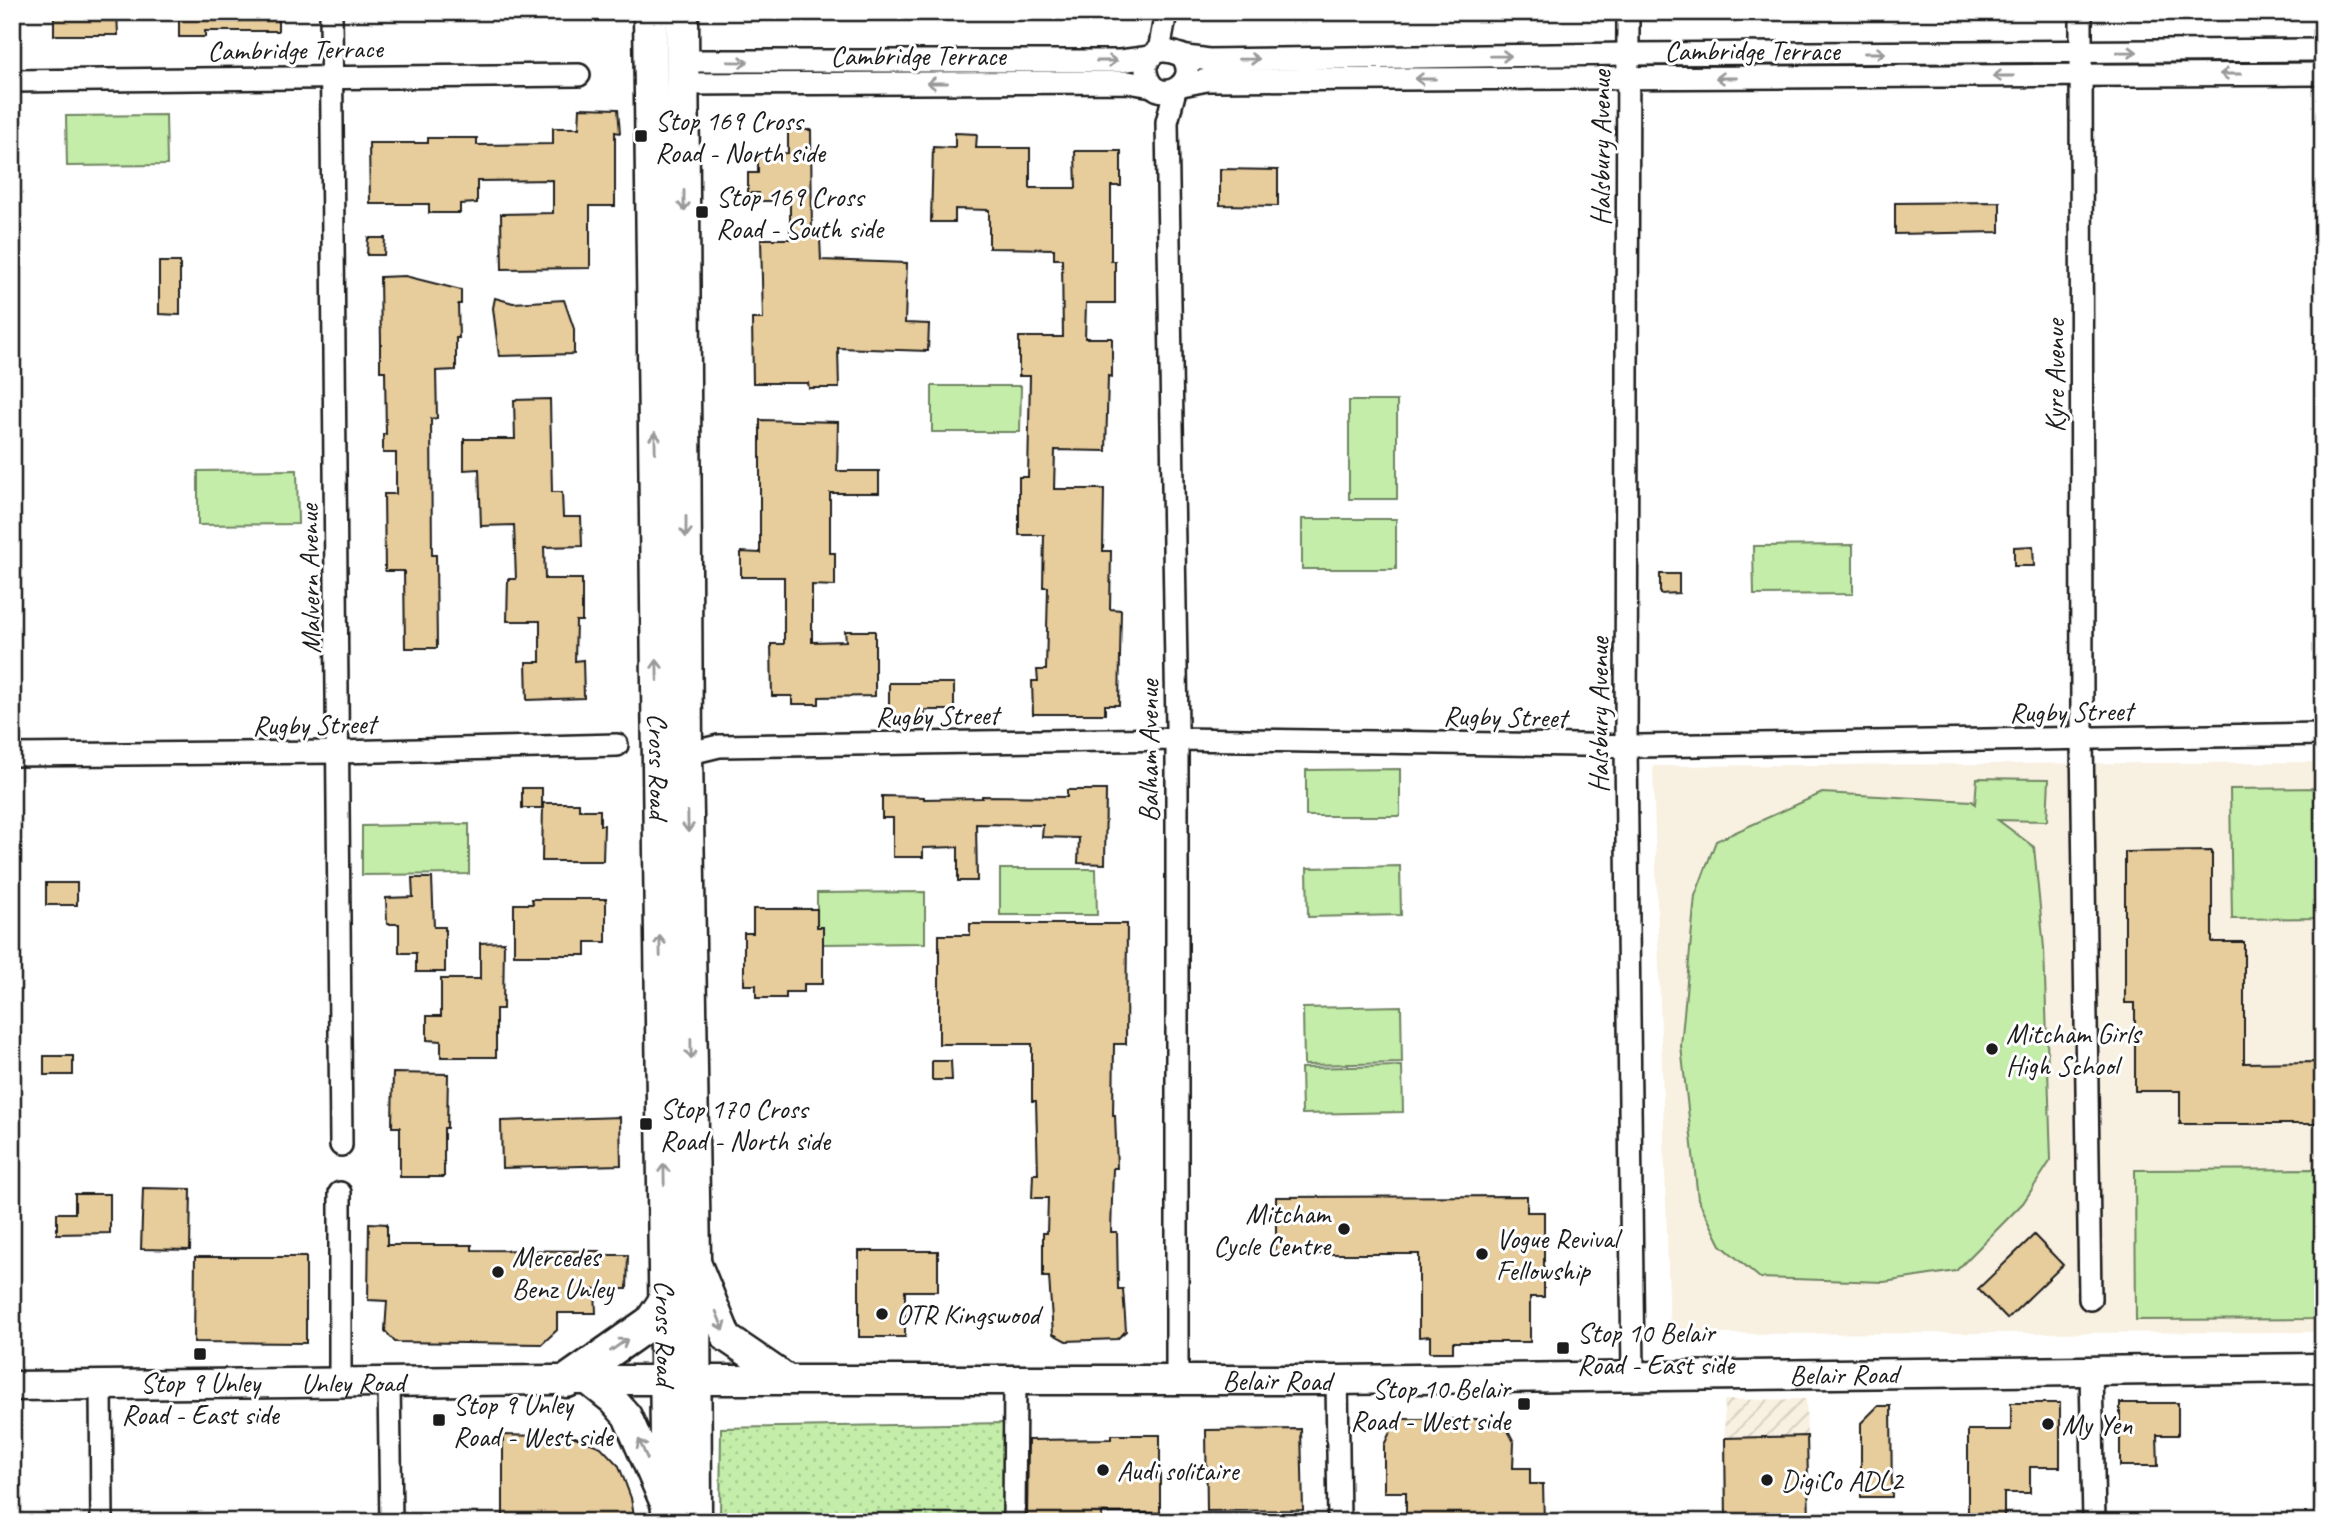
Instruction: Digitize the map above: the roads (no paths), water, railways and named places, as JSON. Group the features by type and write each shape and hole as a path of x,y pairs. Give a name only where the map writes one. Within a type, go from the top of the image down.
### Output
{"highway":[{"name":"Cross Road","path":"650,12 665,1301 680,1380"},
{"name":"Cross Road","path":"677,1519 680,1380 694,1258 686,754 682,12"},
{"path":"652,73 683,73"},
{"path":"578,1381 651,1322 665,1301"}],"main road":[{"path":"694,1258 727,1338 787,1379"},
{"name":"Belair Road","path":"680,1380 1337,1380 2323,1368"},
{"name":"Unley Road","path":"12,1386 680,1380"},
{"path":"578,1381 613,1401 627,1416 677,1519"}],"street":[{"name":"Malvern Avenue","path":"331,12 341,1145"},
{"name":"Halsbury Avenue","path":"1628,12 1626,746 1633,1376"},
{"name":"Kyre Avenue","path":"2081,12 2082,739 2090,1299"},
{"path":"1166,14 1167,54"},
{"name":"Cambridge Terrace","path":"1078,71 1167,87 1207,80 1329,69 1394,57 2323,50"},
{"path":"2266,51 2267,74"},
{"path":"2197,52 2197,75"},
{"path":"1933,53 1933,76"},
{"name":"Cambridge Terrace","path":"683,73 1078,71 1167,54 1208,60 1329,69 1394,79 2323,74"},
{"path":"1167,54 1187,66 1185,79 1167,87 1148,80 1146,69 1167,54"},
{"path":"1756,54 1756,78"},
{"path":"1819,54 1820,77"},
{"path":"1394,57 1394,79"},
{"path":"1469,57 1469,79"},
{"name":"Cambridge Terrace","path":"12,81 579,75"},
{"name":"Balham Avenue","path":"1167,87 1177,739 1177,1380"},
{"name":"Rugby Street","path":"686,754 719,746 1177,739 1626,746 2323,734"},
{"name":"Rugby Street","path":"12,755 339,752 617,745"},
{"path":"340,1193 340,1383"},
{"path":"2091,1370 2094,1522"},
{"path":"1014,1522 1015,1380"},
{"path":"1337,1380 1339,1522"},
{"path":"389,1383 391,1522"},
{"path":"101,1385 102,1522"}],"place":[{"name":"Stop 169 Cross Road - North side","path":"641,136"},
{"name":"Stop 169 Cross Road - South side","path":"702,212"},
{"name":"Mitcham Girls High School","path":"1992,1049"},
{"name":"Stop 170 Cross Road - North side","path":"646,1124"},
{"name":"Mitcham Cycle Centre","path":"1344,1229"},
{"name":"Vogue Revival Fellowship","path":"1482,1254"},
{"name":"Mercedes Benz Unley","path":"498,1272"},
{"name":"OTR Kingswood","path":"882,1314"},
{"name":"Stop 10 Belair Road - East side","path":"1563,1348"},
{"name":"Stop 9 Unley Road - East side","path":"200,1354"},
{"name":"Stop 10 Belair Road - West side","path":"1524,1404"},
{"name":"Stop 9 Unley Road - West side","path":"439,1420"},
{"name":"My Yen","path":"2048,1424"},
{"name":"Audi solitaire","path":"1103,1470"},
{"name":"DigiCo ADL2","path":"1767,1480"}]}
